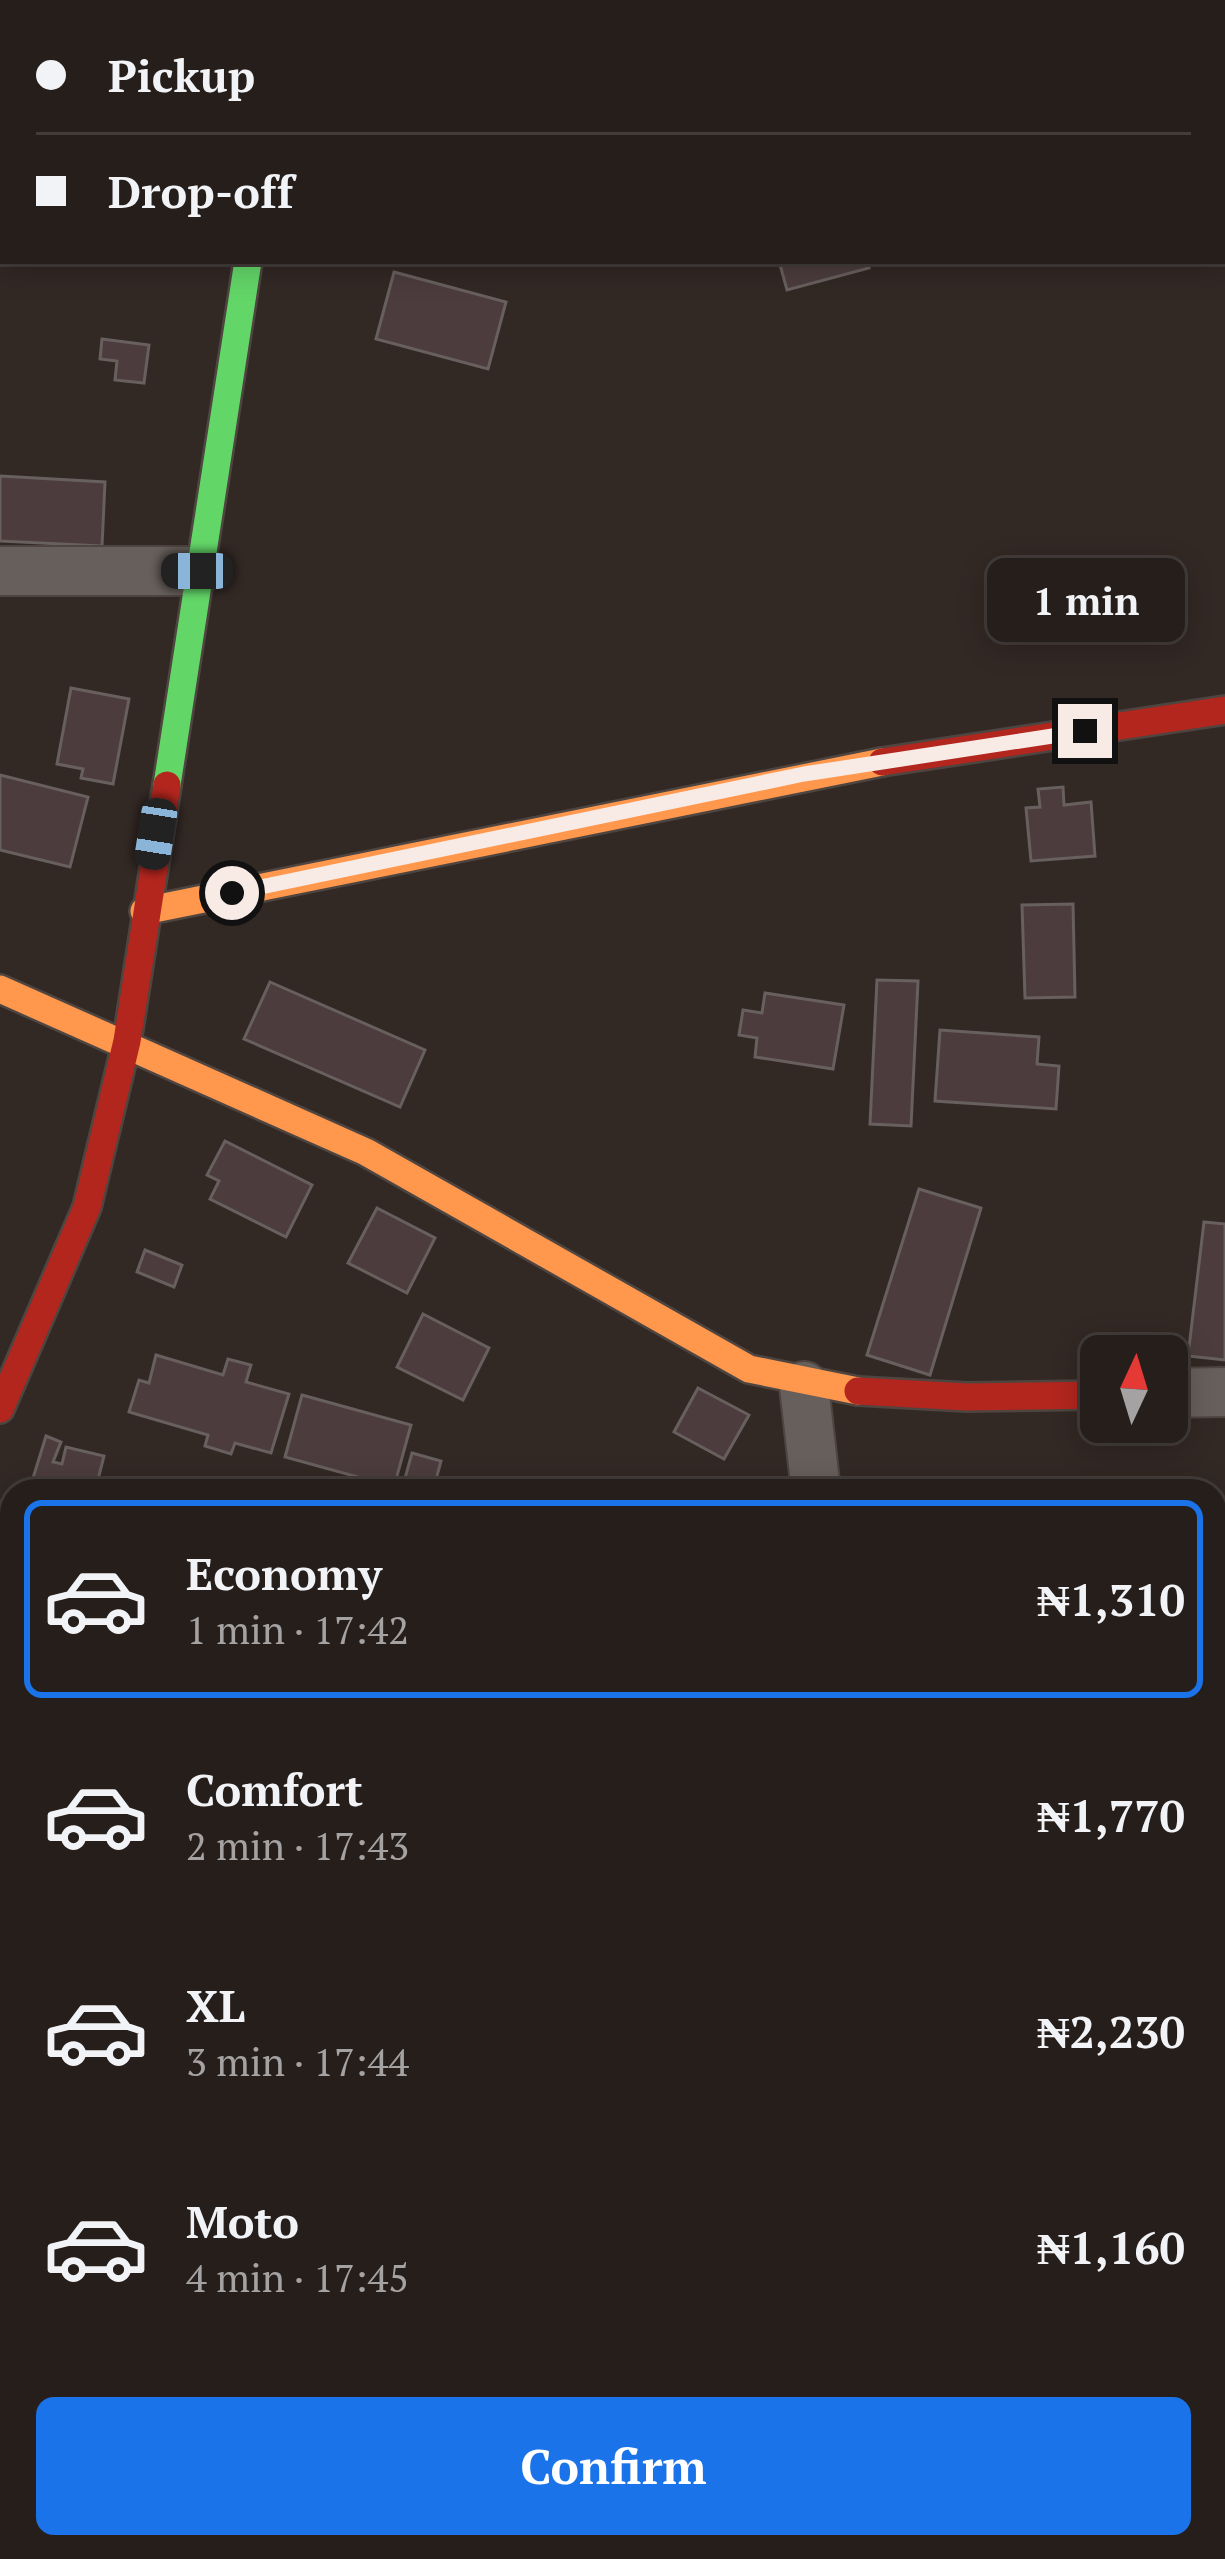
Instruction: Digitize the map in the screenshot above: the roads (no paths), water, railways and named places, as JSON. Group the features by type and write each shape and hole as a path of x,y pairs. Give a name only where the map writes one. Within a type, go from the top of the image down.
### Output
{"street":[{"path":"0,1409 87,1208 127,1041 248,264"},
{"path":"0,571 197,571"},
{"path":"144,911 804,774 1225,710"},
{"path":"0,989 127,1041 366,1152 749,1369 804,1386 909,1399 1080,1395"},
{"path":"804,1386 815,1479"},
{"path":"1188,1393 1225,1392"}]}
